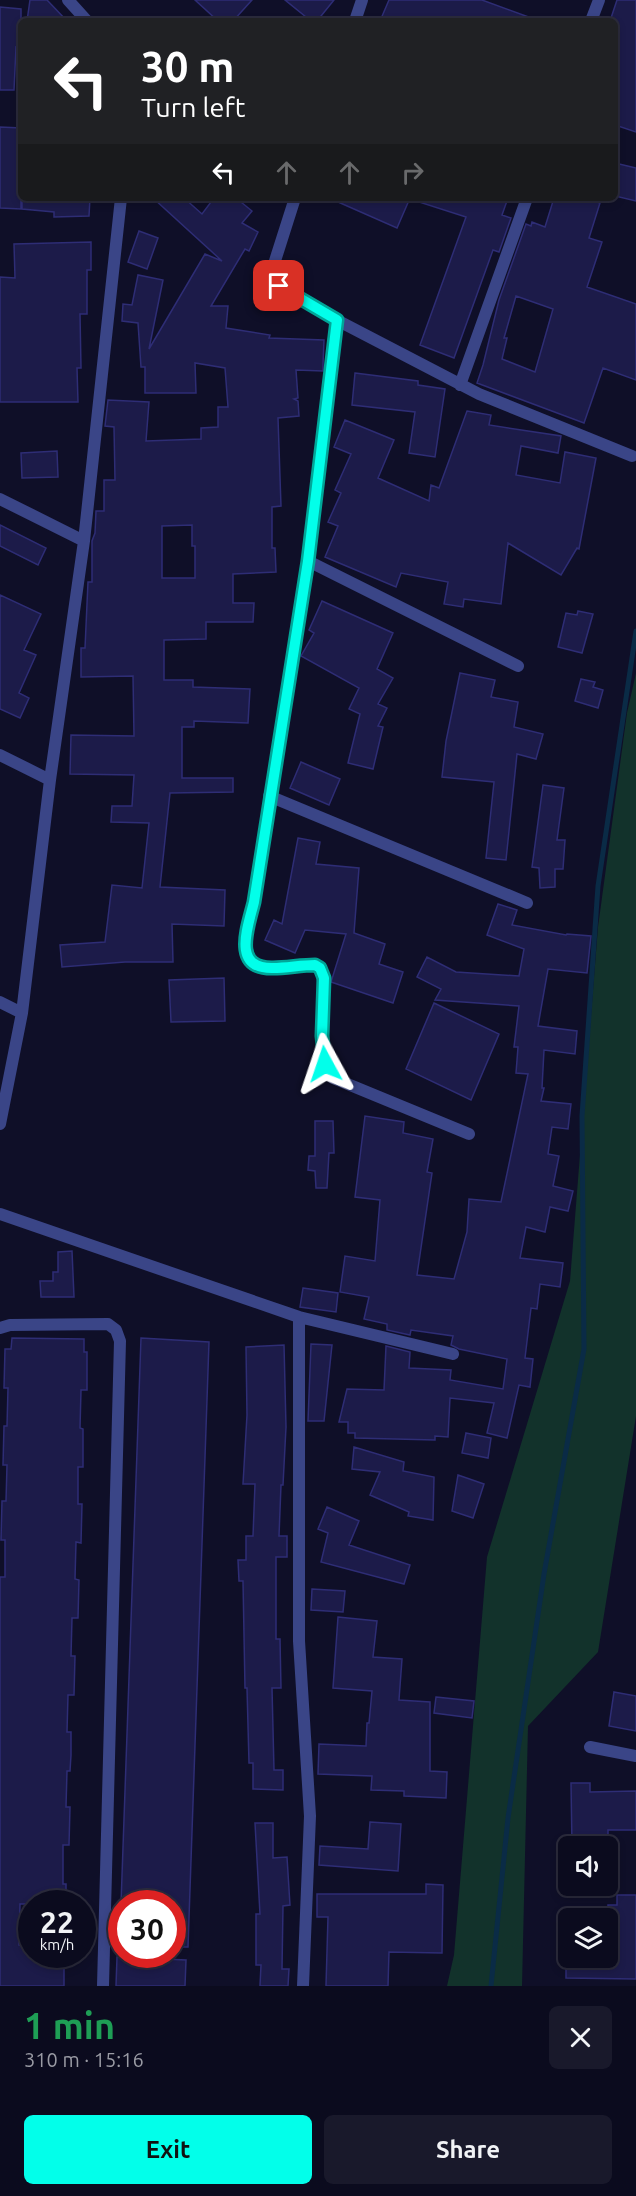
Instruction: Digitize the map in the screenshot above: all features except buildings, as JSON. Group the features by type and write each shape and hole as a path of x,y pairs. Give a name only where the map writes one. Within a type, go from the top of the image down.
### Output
{"street":[{"path":"68,0 84,18"},
{"path":"356,18 362,0"},
{"path":"592,18 599,0"},
{"path":"0,1124 22,1013 50,780 84,541 121,201"},
{"path":"294,201 274,264 273,276 279,286 337,320 460,385 505,406 632,456"},
{"path":"460,385 526,201"},
{"path":"337,320 308,561 269,795 254,902 245,942 246,954 252,963 261,967 315,965 320,968 324,978 322,1036 325,1064 333,1078 469,1134"},
{"path":"0,499 84,541"},
{"path":"308,561 518,666"},
{"path":"0,755 50,780"},
{"path":"269,795 527,903"},
{"path":"0,1002 22,1013"},
{"path":"0,1214 299,1317 453,1354"},
{"path":"299,1317 299,1641 310,1816 303,1986"},
{"path":"0,1328 10,1325 108,1324 116,1330 120,1341 103,1986"},
{"path":"590,1747 636,1756"}],"green space":[{"path":"636,673 636,1416 598,1652 528,1726 522,1986 447,1986 454,1955 487,1557 570,1281 598,927 627,713"}],"waterway":[{"path":"491,1986 508,1818 544,1574 584,1349 582,1116 598,886 636,631"}],"route":[{"path":"279,286 337,320 308,561 269,795 254,902 245,942 246,954 252,963 261,967 315,965 320,968 324,978 322,1036 325,1064"}]}
